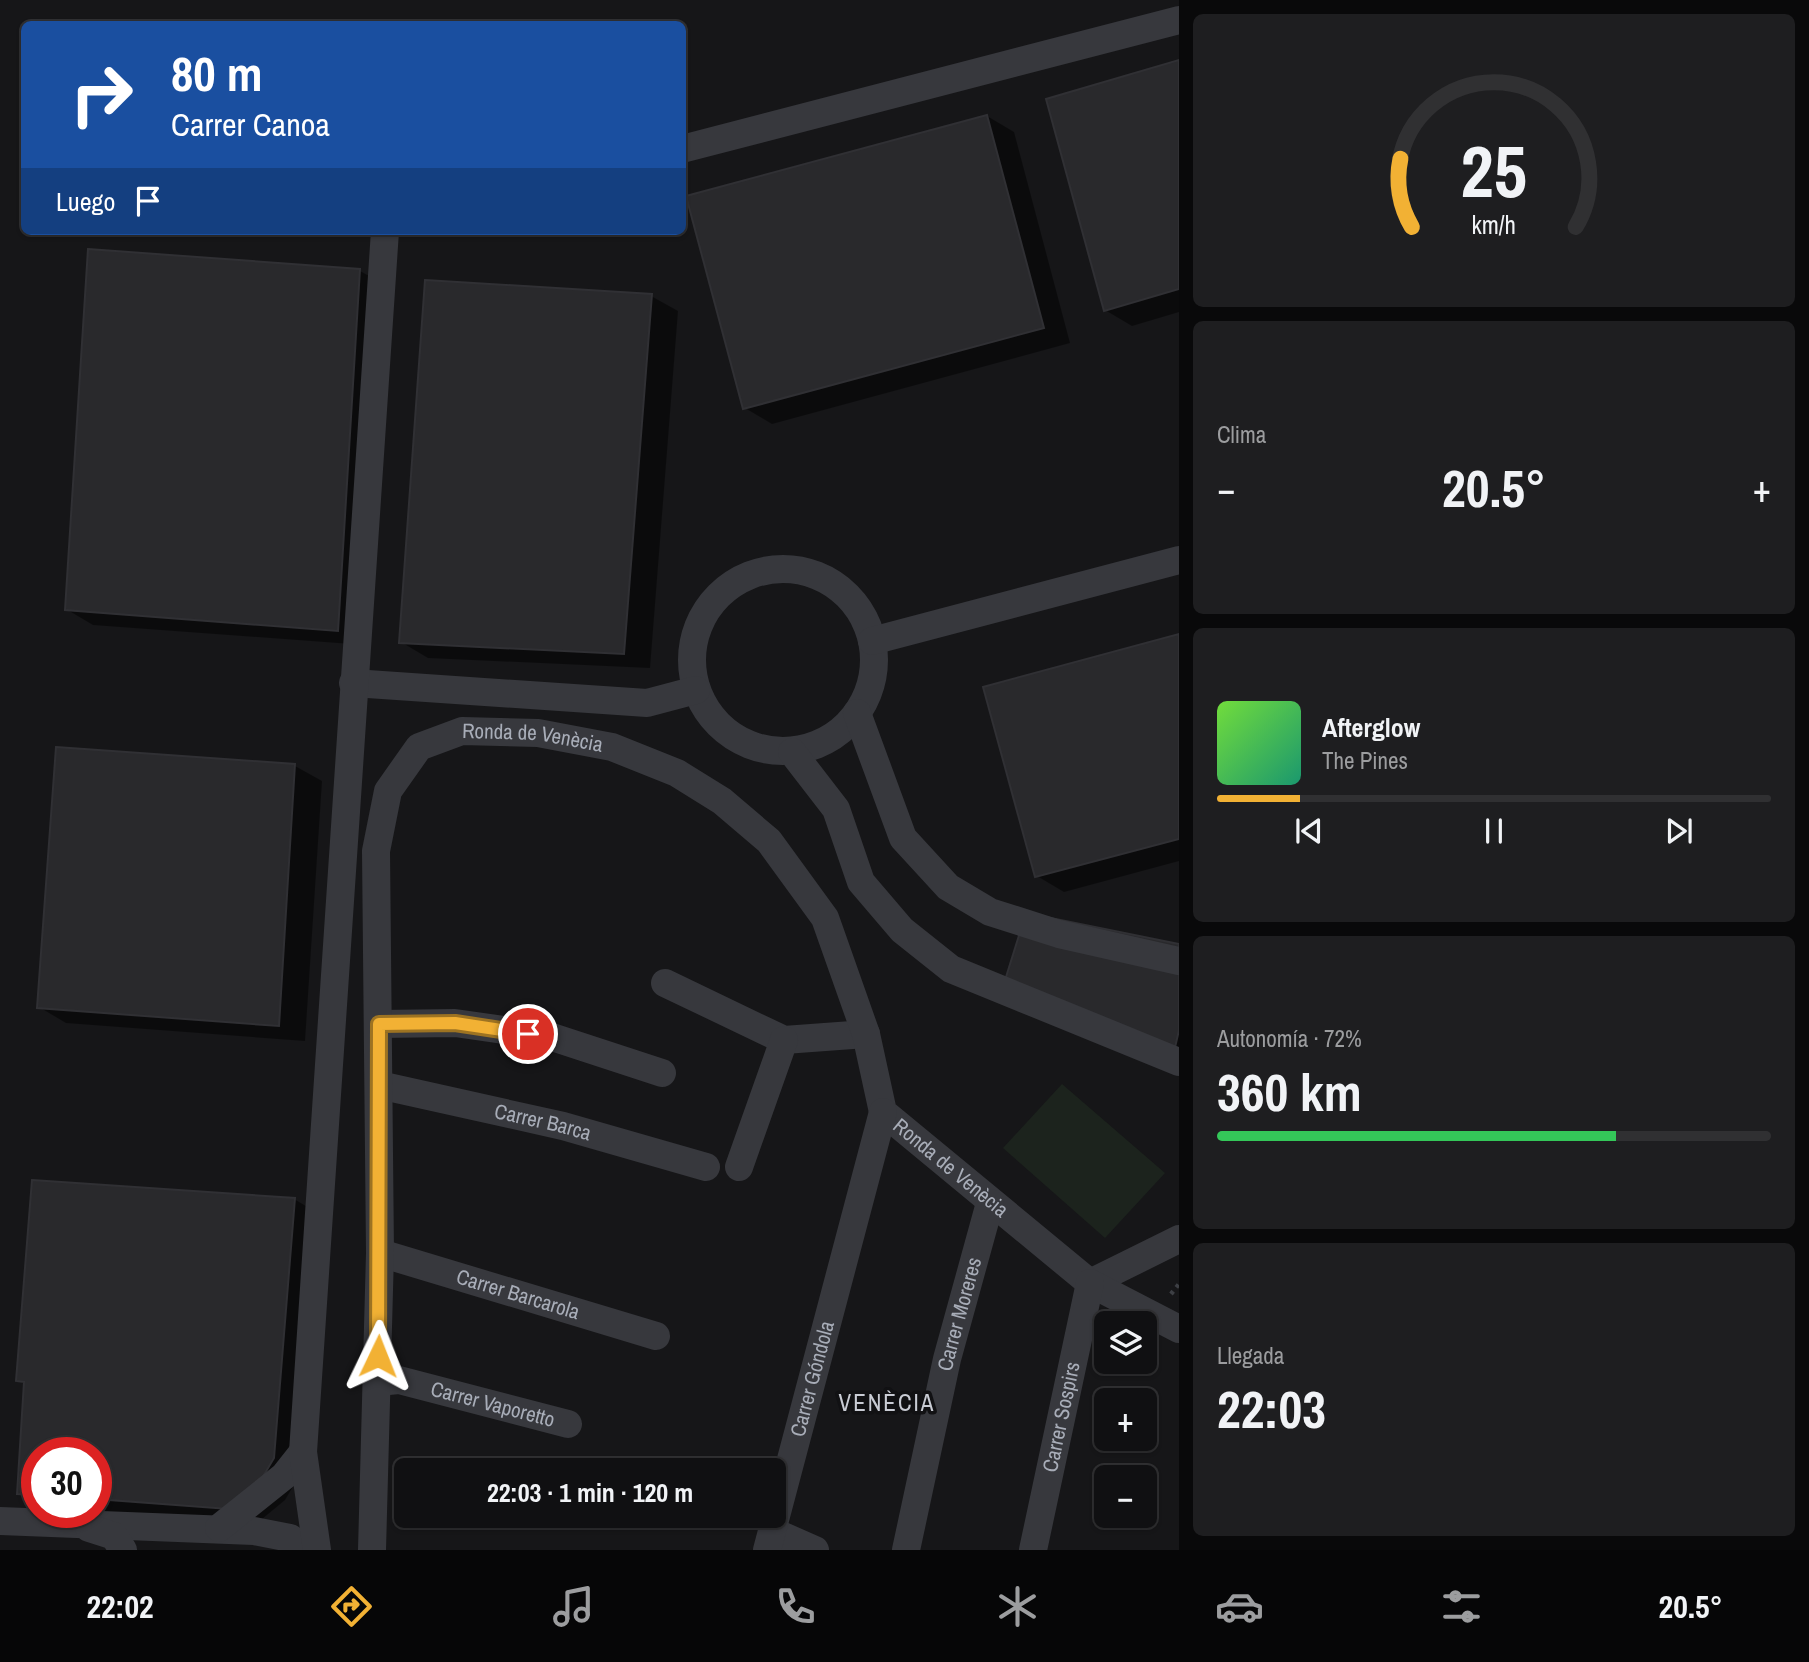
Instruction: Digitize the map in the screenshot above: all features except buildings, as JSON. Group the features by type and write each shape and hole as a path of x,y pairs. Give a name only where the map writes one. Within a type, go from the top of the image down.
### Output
{"street":[{"path":"686,148 1179,20"},
{"path":"317,1550 303,1452 385,235"},
{"path":"872,641 1179,560"},
{"path":"788,569 817,575 826,580 843,591 862,614 872,641 872,678 858,713 840,732 817,746 792,752 761,750 733,738 710,717 696,690 691,661 700,622 710,605 732,584 758,572 788,569"},
{"path":"353,683 646,703 696,690"},
{"path":"858,713 903,838 948,887 990,912 1059,934 1179,961"},
{"name":"Ronda de Venècia","path":"372,1550 380,1253 376,850 388,791 419,747 462,732 538,733 612,747 677,773 722,802 769,841 825,918 866,1034 883,1112 989,1203 1090,1283 1179,1329"},
{"path":"792,752 836,809 861,882 902,930 951,969 1179,1062"},
{"path":"665,983 784,1040 866,1034"},
{"path":"379,1024 455,1023 552,1037 662,1073"},
{"path":"739,1167 784,1040"},
{"name":"Carrer Barca","path":"379,1085 564,1126 706,1167"},
{"name":"Carrer Góndola","path":"770,1541 834,1289 883,1112"},
{"name":"Carrer Moreres","path":"906,1550 947,1359 989,1203"},
{"path":"1090,1283 1179,1238"},
{"name":"Carrer Barcarola","path":"380,1253 656,1336"},
{"name":"Carrer Sospirs","path":"1033,1550 1090,1283"},
{"name":"Carrer Vaporetto","path":"377,1382 399,1380 568,1424"},
{"path":"150,1550 212,1529 284,1476 303,1452"},
{"path":"0,1521 21,1522"},
{"path":"112,1527 212,1529 290,1538 307,1550"},
{"path":"89,1528 114,1536 123,1550"},
{"path":"770,1541 815,1550"}],"shaded area":[{"path":"1062,1084 1165,1173 1105,1238 1003,1148"}],"district":[{"name":"VENÈCIA","path":"887,1403"}],"route":[{"path":"378,1356 379,1024 455,1023 528,1034"}]}
